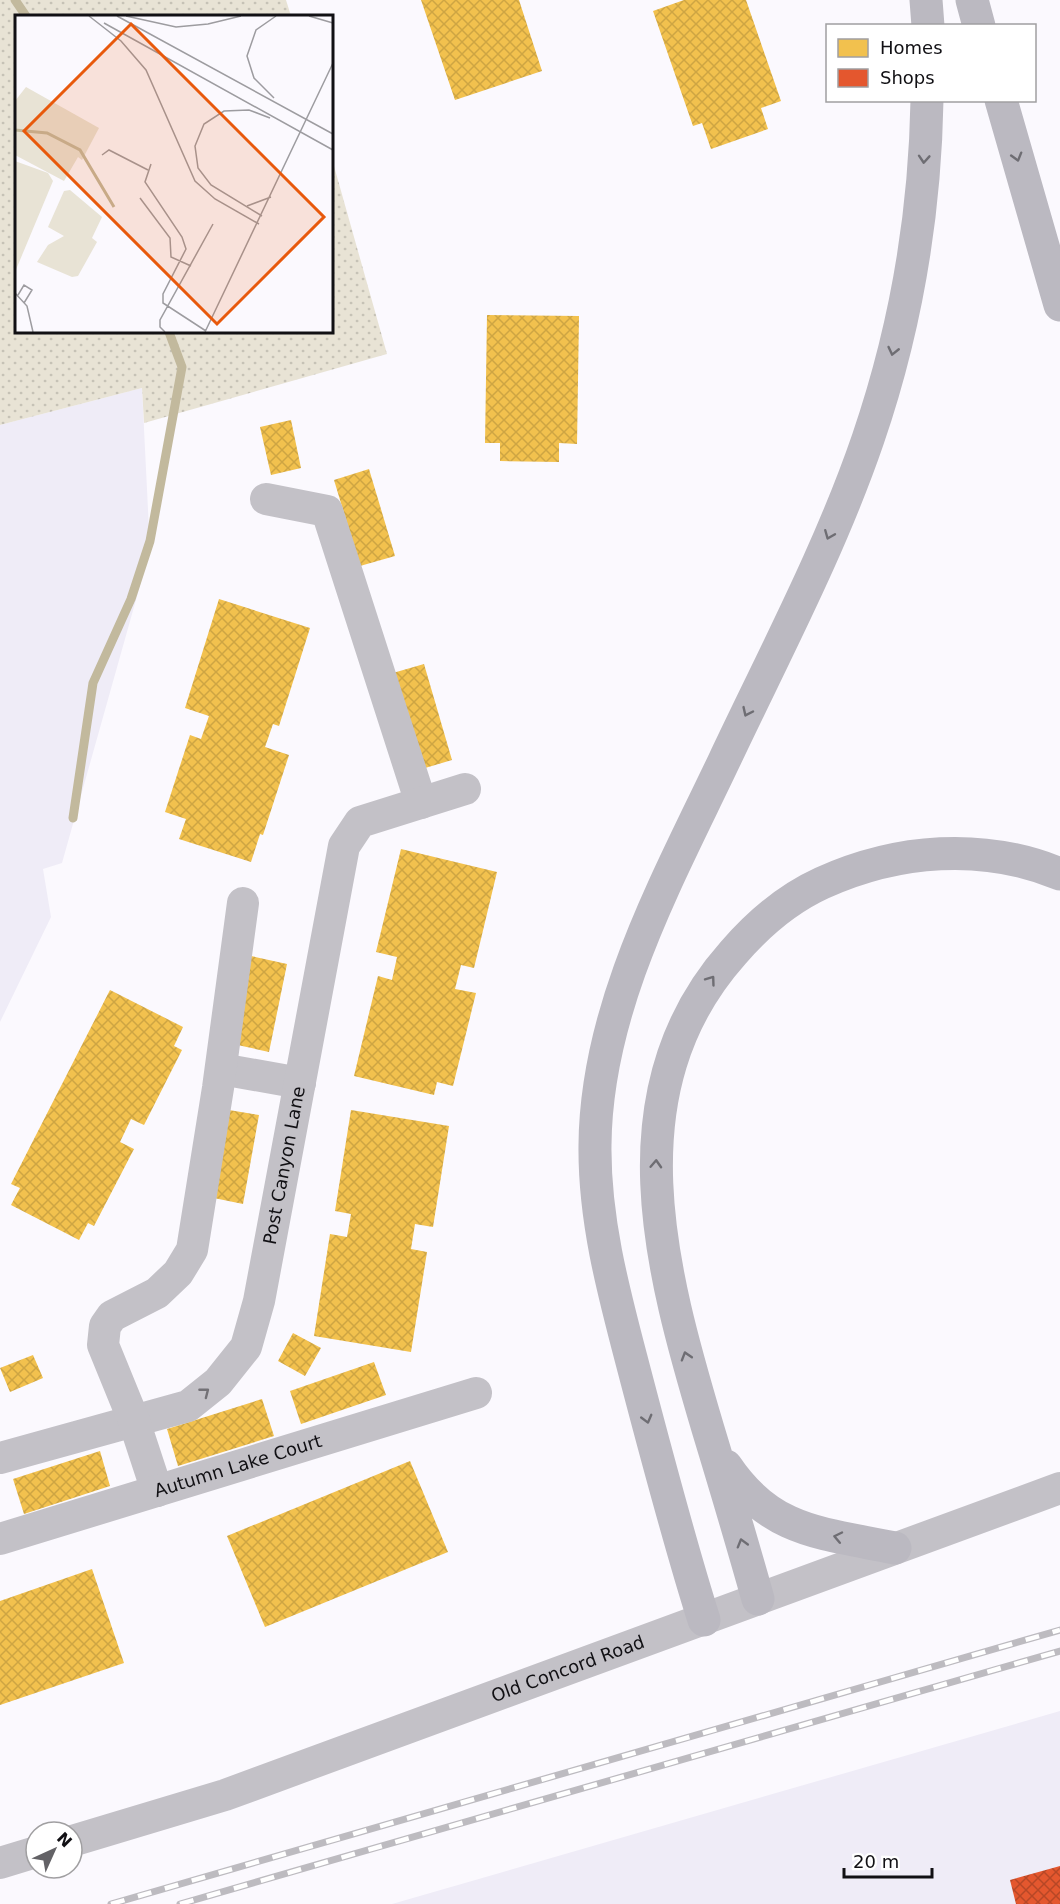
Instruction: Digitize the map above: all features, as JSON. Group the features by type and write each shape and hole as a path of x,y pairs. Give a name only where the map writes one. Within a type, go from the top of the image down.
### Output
{"main road":[{"path":"927,0 927,24"},
{"path":"972,0 978,24"},
{"path":"704,1620 680,1544 611,1276 597,1204 595,1143 599,1090 612,1028 630,969 657,901 827,541 868,439 889,370 905,298 920,208 927,102"},
{"path":"1002,102 1060,304"},
{"path":"758,1599 680,1335 655,1189 658,1124 666,1083 679,1040 699,998 722,966 772,915 805,891 844,873 880,862 926,854 962,853 1000,857 1060,874"},
{"path":"714,1449 737,1483 761,1508 786,1522 827,1535 895,1548"}],"street":[{"path":"266,499 327,511 421,803"},
{"name":"Post Canyon Lane","path":"0,1458 188,1406 218,1382 246,1347 259,1301 344,846 360,822 465,789"},
{"path":"157,1491 134,1421 103,1345 105,1326 112,1316 157,1293 178,1273 192,1250 243,903"},
{"path":"220,1069 300,1083"},
{"name":"Autumn Lake Court","path":"0,1539 476,1393"},
{"name":"Old Concord Road","path":"84,1837 225,1795 1060,1488"},
{"path":"0,1863 24,1856"}],"shaded area":[{"path":"0,0 286,0 291,15 15,15 15,333 333,333 333,163 387,354 144,423 142,388 0,425"},
{"path":"142,388 150,550 62,863 43,869 51,917 0,1022 0,425"},
{"path":"1060,1711 1060,1904 392,1904"}],"building: Homes":[{"path":"421,0 519,0 542,71 455,100"},
{"path":"684,0 746,0 781,101 761,108 768,129 711,149 702,123 693,126 653,11"},
{"path":"487,315 579,316 577,444 559,443 559,462 500,461 500,443 485,443"},
{"path":"291,420 301,468 271,475 260,427"},
{"path":"369,469 395,556 360,566 334,480"},
{"path":"219,599 310,628 279,726 273,724 265,747 289,755 263,835 260,834 251,862 179,839 186,819 165,812 190,735 201,739 209,716 185,708"},
{"path":"424,664 452,760 415,771 386,675"},
{"path":"401,849 497,872 474,968 461,965 455,989 476,993 453,1086 437,1082 434,1095 354,1076 378,976 392,980 397,957 376,952"},
{"path":"251,956 287,964 269,1052 233,1044"},
{"path":"110,990 183,1027 174,1046 182,1050 144,1125 131,1119 120,1142 134,1149 94,1226 88,1223 79,1240 11,1205 20,1188 11,1184"},
{"path":"223,1109 259,1115 243,1204 209,1197"},
{"path":"351,1110 449,1126 433,1227 415,1224 411,1249 427,1252 411,1352 314,1336 330,1234 347,1237 351,1214 335,1211"},
{"path":"293,1333 321,1348 305,1376 278,1361"},
{"path":"33,1355 43,1378 10,1392 0,1368"},
{"path":"374,1362 386,1395 301,1424 290,1391"},
{"path":"262,1399 274,1436 178,1466 167,1429"},
{"path":"100,1451 110,1486 24,1514 13,1479"},
{"path":"410,1461 448,1552 265,1627 227,1536"},
{"path":"92,1569 124,1663 0,1705 0,1601"}],"building: Shops":[{"path":"1060,1866 1060,1904 1016,1904 1010,1880"}],"waterway":[{"path":"15,0 25,15"},
{"path":"73,818 93,683 131,599 150,541 182,367 169,333"}],"railway":[{"path":"111,1904 1060,1630"},
{"path":"180,1904 1060,1651"}]}
